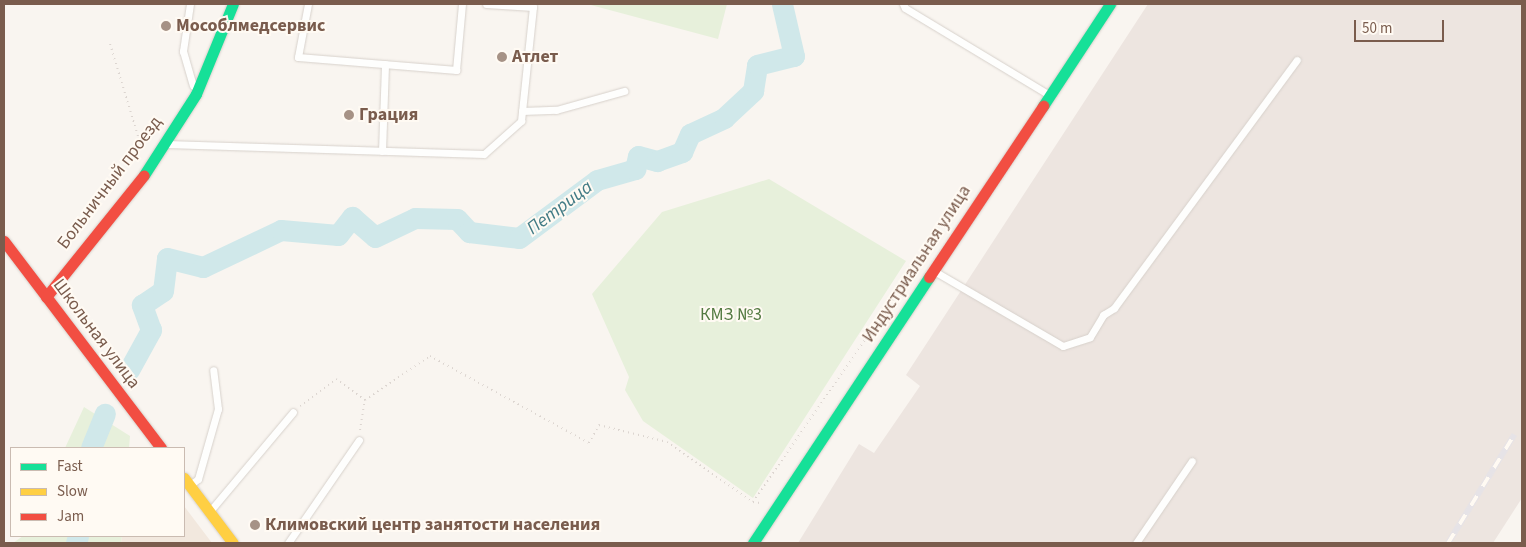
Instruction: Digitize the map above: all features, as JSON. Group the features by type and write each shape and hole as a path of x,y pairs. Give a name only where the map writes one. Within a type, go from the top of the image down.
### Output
{"street":[{"name":"Больничный проезд","path":"46,297 148,169 196,94 234,4"},
{"name":"Индустриальная улица","path":"753,543 1110,4"},
{"name":"Школьная улица","path":"4,241 160,447"},
{"path":"186,482 233,543"}],"lane":[{"path":"190,4 183,51 196,94"},
{"path":"308,4 298,57 456,70 462,4"},
{"path":"163,144 484,154 521,121 533,7 486,4"},
{"path":"903,4 905,8 1049,95"},
{"path":"934,270 1063,346 1090,337 1103,315 1120,300 1298,60"},
{"path":"382,151 385,64"},
{"path":"522,111 556,110 624,90"},
{"path":"186,482 198,479 218,409 213,370"},
{"path":"209,512 293,412"},
{"path":"288,543 358,440"},
{"path":"1136,543 1192,461"}],"path":[{"path":"110,44 148,169"},
{"path":"753,502 941,229"},
{"path":"358,440 365,400 430,356 589,443 599,425 667,442 753,502 768,503"},
{"path":"293,412 336,380 365,400"}],"shaded area":[{"path":"1148,4 1522,4 1522,498 1493,543 798,543 859,444 874,453 920,386 906,375"},
{"path":"185,507 212,543 121,543 122,537 185,537"}],"green space":[{"path":"587,4 727,4 718,39"},
{"name":"КМЗ №3","path":"769,179 906,261 753,498 643,421 625,390 629,377 592,294 662,212"},
{"path":"84,407 130,436 129,447 65,447"},
{"path":"22,537 122,537 121,543 13,543"}],"waterway":[{"name":"Петрица","path":"129,370 151,330 142,305 163,291 167,258 203,267 281,230 338,235 352,217 375,237 415,218 457,219 469,232 519,238 597,180 635,169 638,156 657,161 682,152 690,134 724,118 753,91 757,65 794,56 782,4"},
{"name":"Петрица","path":"91,447 105,414"},
{"name":"Петрица","path":"76,543 78,537"}],"railway":[{"path":"1448,543 1514,435"}],"traffic: fast":[{"path":"144,175 196,94 233,4"},
{"path":"1043,106 1110,4"},
{"path":"753,543 929,277"}],"traffic: slow":[{"path":"185,479 233,543"}],"traffic: jam":[{"path":"929,277 1043,106"},
{"path":"46,297 144,175"},
{"path":"4,241 160,447"}],"place":[{"name":"Мособлмедсервис","path":"166,26"},
{"name":"Атлет","path":"502,57"},
{"name":"Грация","path":"349,115"},
{"name":"Климовский центр занятости населения","path":"255,525"}]}
